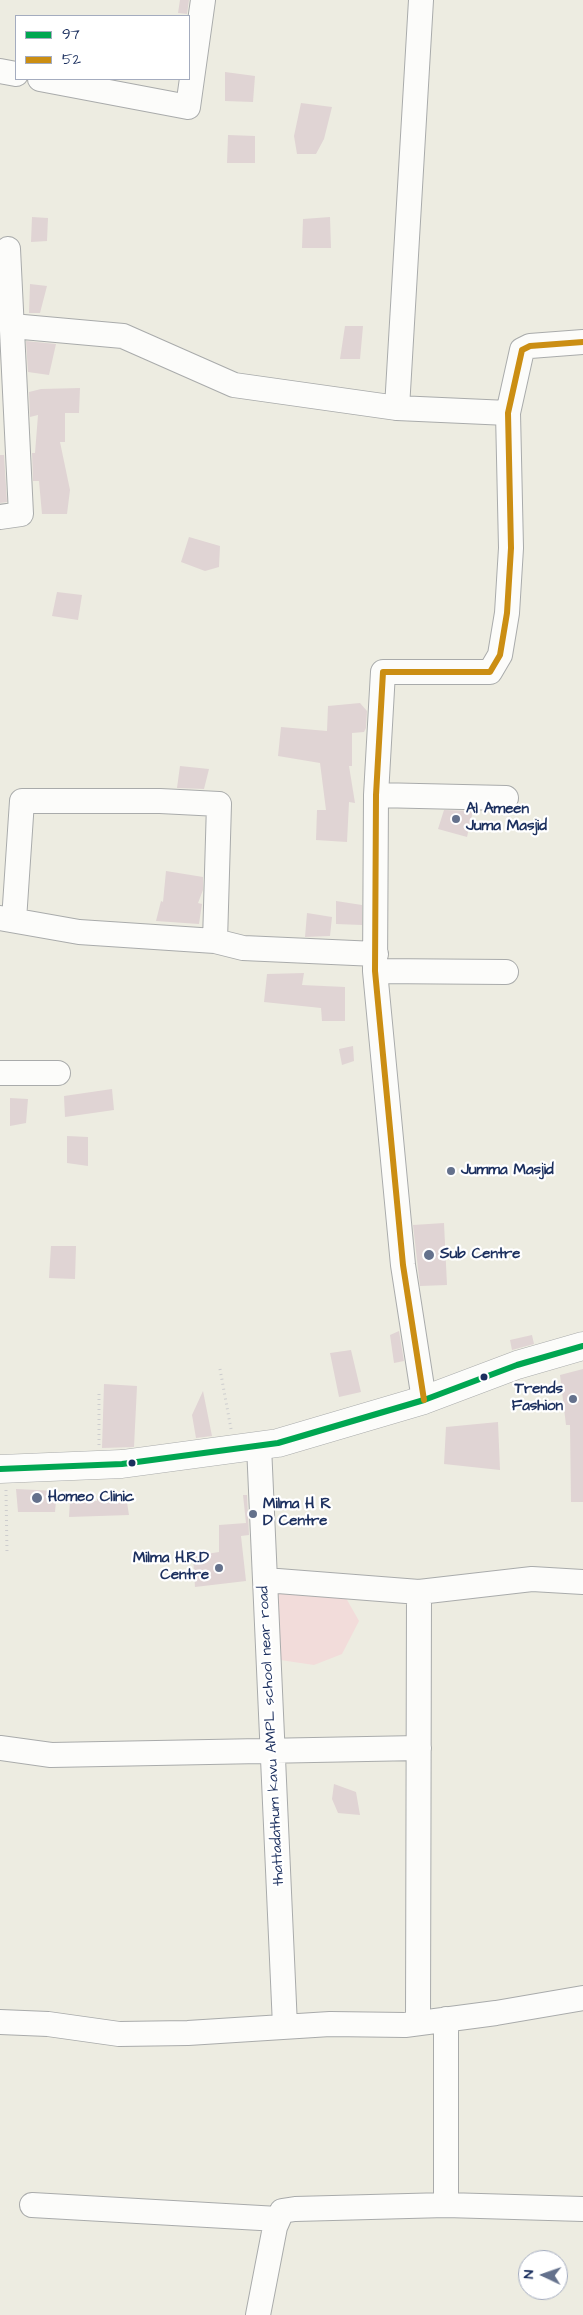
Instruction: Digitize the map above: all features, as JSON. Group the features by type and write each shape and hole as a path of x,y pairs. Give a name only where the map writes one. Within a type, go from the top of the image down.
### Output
{"main road":[{"path":"3,1469 122,1464 278,1443 424,1400 517,1365 583,1346"}],"street":[{"path":"45,80 188,107 203,0"},
{"path":"397,408 420,0"},
{"path":"0,71 15,74"},
{"path":"0,517 20,514 8,249"},
{"path":"12,326 123,336 234,385 397,408 508,413"},
{"path":"424,1400 403,1265 376,963 376,795 383,672 490,672 500,655 507,613 511,548 508,413 522,350 530,346 583,342"},
{"path":"376,795 506,798"},
{"path":"215,941 219,804 160,801 22,801 7,919 79,932 215,941 243,948 376,963 506,972"},
{"path":"0,1073 58,1073"},
{"name":"thattadathum kavu AMPL school near road","path":"247,1448 265,1580 285,2026"},
{"path":"265,1580 419,1592 532,1579 583,1582"},
{"path":"418,2023 419,1592"},
{"path":"0,1748 51,1755 419,1748"},
{"path":"0,2022 48,2024 119,2034 188,2033 285,2026 418,2023 496,2013 583,1998"},
{"path":"446,2019 446,2205"},
{"path":"32,2205 278,2219"},
{"path":"258,2315 275,2227 282,2211 295,2208 446,2205 583,2209"}],"path":[{"path":"220,1369 247,1448"},
{"path":"99,1394 99,1465"},
{"path":"3,1469 7,1554"}],"shaded area":[{"path":"282,1589 346,1598 359,1621 342,1654 314,1665 267,1658 272,1603"}],"building":[{"path":"180,0 189,0 187,14 178,13"},
{"path":"225,72 255,76 253,102 225,101"},
{"path":"301,103 332,107 324,139 316,154 297,154 294,136"},
{"path":"228,135 255,136 255,163 227,163"},
{"path":"32,217 48,218 47,241 31,242"},
{"path":"330,217 331,248 302,248 303,219"},
{"path":"30,284 47,286 40,313 29,313"},
{"path":"345,326 363,326 360,359 340,359"},
{"path":"26,341 56,344 49,375 28,372"},
{"path":"80,388 79,413 65,413 65,442 60,442 70,490 67,514 42,514 39,481 33,481 32,453 35,453 38,415 30,417 29,392 41,389"},
{"path":"0,455 4,455 7,502 0,503"},
{"path":"189,537 220,546 219,567 205,571 181,562"},
{"path":"57,592 82,595 78,620 52,616"},
{"path":"360,703 367,711 366,728 364,732 352,733 352,766 349,766 355,803 349,802 347,842 316,840 317,810 326,810 320,763 278,756 281,727 327,731 328,706"},
{"path":"180,766 209,769 204,789 177,788"},
{"name":"Al Ameen Juma Masjid","path":"444,810 473,811 467,837 438,829"},
{"path":"166,871 203,877 203,890 198,903 202,904 199,924 156,921 161,901 163,902"},
{"path":"336,901 362,905 362,925 336,924"},
{"path":"307,913 332,917 330,936 305,937"},
{"path":"304,973 302,985 345,987 345,1021 322,1021 321,1008 264,1002 267,974"},
{"path":"353,1046 354,1061 342,1065 339,1049"},
{"path":"112,1089 114,1110 65,1117 64,1096"},
{"path":"10,1098 28,1099 26,1123 10,1126"},
{"path":"67,1136 88,1137 88,1166 67,1163"},
{"name":"Sub Centre","path":"444,1223 447,1285 420,1286 413,1225"},
{"path":"51,1246 76,1246 75,1279 49,1278"},
{"path":"399,1331 404,1361 394,1363 390,1335"},
{"path":"532,1335 534,1344 512,1350 510,1340"},
{"path":"351,1350 361,1392 339,1397 330,1353"},
{"path":"583,1369 583,1502 571,1502 570,1425 566,1425 560,1375"},
{"path":"104,1384 137,1386 134,1447 102,1448"},
{"path":"203,1391 212,1436 196,1438 192,1415"},
{"path":"498,1422 500,1470 444,1464 446,1427"},
{"path":"16,1489 57,1491 55,1512 18,1512"},
{"name":"Milma H.R.D Centre","path":"243,1495 247,1495 249,1535 241,1536 246,1581 195,1587 193,1556 219,1552 219,1525 246,1523"},
{"path":"126,1496 129,1515 69,1517 70,1501 97,1501 97,1499"},
{"path":"334,1784 356,1792 360,1815 338,1813 332,1799"}],"transit line":[{"name":"52","path":"424,1400 403,1265 375,971 376,795 383,672 490,672 500,655 507,613 511,548 508,413 522,350 530,346 583,342"},
{"name":"97","path":"0,1469 122,1464 278,1443 424,1400 517,1365 583,1346"}],"place":[{"name":"Al Ameen Juma Masjid","path":"456,819"},
{"name":"Jumma Masjid","path":"451,1171"},
{"name":"Sub Centre","path":"429,1255"},
{"name":"Trends Fashion","path":"573,1399"},
{"name":"Homeo Clinic","path":"37,1498"},
{"name":"Milma H R D Centre","path":"253,1514"},
{"name":"Milma H.R.D Centre","path":"219,1568"}]}
